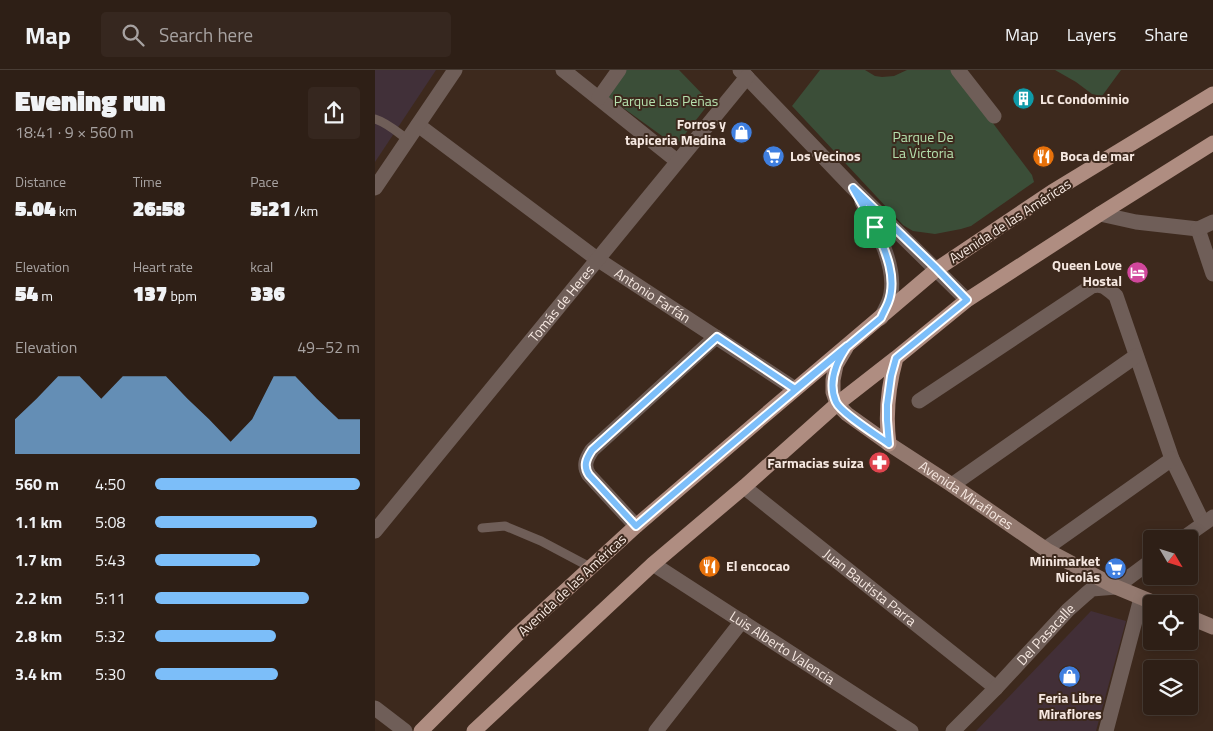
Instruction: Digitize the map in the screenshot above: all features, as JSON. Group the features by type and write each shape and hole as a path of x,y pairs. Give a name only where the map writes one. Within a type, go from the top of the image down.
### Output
{"main road":[{"name":"Avenida de las Américas","path":"421,731 517,635 636,526 937,269 1052,192 1213,94"},
{"path":"474,731 653,564 837,404 967,300 1213,143"},
{"path":"889,444 887,405 891,376 896,358"}],"street":[{"path":"375,188 455,70"},
{"path":"563,70 677,160"},
{"path":"599,98 619,70"},
{"path":"958,70 994,116"},
{"path":"744,73 853,188 967,300"},
{"name":"Tomás de Heres","path":"375,530 677,160 744,73"},
{"name":"Antonio Farfán","path":"418,125 597,259 795,389"},
{"path":"853,188 875,227 887,256 892,282 891,293 881,318"},
{"path":"1100,214 1136,222 1198,229 1213,222"},
{"path":"1198,229 1213,274"},
{"path":"919,401 1092,286 1099,284 1104,286 1116,296 1172,459 1208,520 1194,530"},
{"path":"636,526 585,470 587,458 592,450 717,337"},
{"path":"837,404 833,392 833,380 836,365 847,346"},
{"path":"953,485 1136,356"},
{"name":"Avenida Miraflores","path":"837,404 847,414 889,444 1045,548 1116,587 1141,598"},
{"path":"1045,548 1172,459"},
{"name":"Juan Bautista Parra","path":"744,486 997,688"},
{"name":"Luis Alberto Valencia","path":"653,564 911,731"},
{"path":"1116,587 1143,567"},
{"name":"Del Pasacalle","path":"953,731 997,688 1085,594 1092,589 1116,587"},
{"path":"1106,731 1141,598"},
{"path":"656,731 742,621"},
{"path":"1198,621 1213,627"},
{"path":"375,708 405,731"}],"lane":[{"path":"375,118 391,126 408,140"},
{"path":"481,528 505,526 541,541 591,567"}],"shaded area":[{"path":"375,70 436,70 375,162"},
{"name":"Feria Libre Miraflores","path":"1091,611 1126,621 1096,731 976,731"}],"green space":[{"name":"Parque Las Peñas","path":"612,70 679,70 710,102 679,142 669,141 597,89"},
{"name":"Parque De La Victoria","path":"820,70 865,70 875,76 882,77 894,76 907,70 953,70 1032,175 1034,182 971,226 935,234 913,231 903,225 792,106"},
{"path":"1055,70 1121,70 1102,96 1092,94"}],"place":[{"name":"LC Condominio","path":"1024,99"},
{"name":"Forros y tapiceria Medina","path":"742,132"},
{"name":"Los Vecinos","path":"774,156"},
{"name":"Boca de mar","path":"1044,156"},
{"name":"Queen Love Hostal","path":"1138,273"},
{"name":"Farmacias suiza","path":"880,463"},
{"name":"El encocao","path":"710,566"},
{"name":"Minimarket Nicolás","path":"1116,569"},
{"name":"Feria Libre Miraflores","path":"1070,676"}],"route":[{"path":"875,227 853,188 967,300 896,358 891,376 887,405 889,444 847,414 837,404 833,392 833,380 836,365 847,346 795,389 717,337 592,450 587,458 585,470 636,526 795,389 881,318 888,303 892,282 887,256 875,227"}]}
